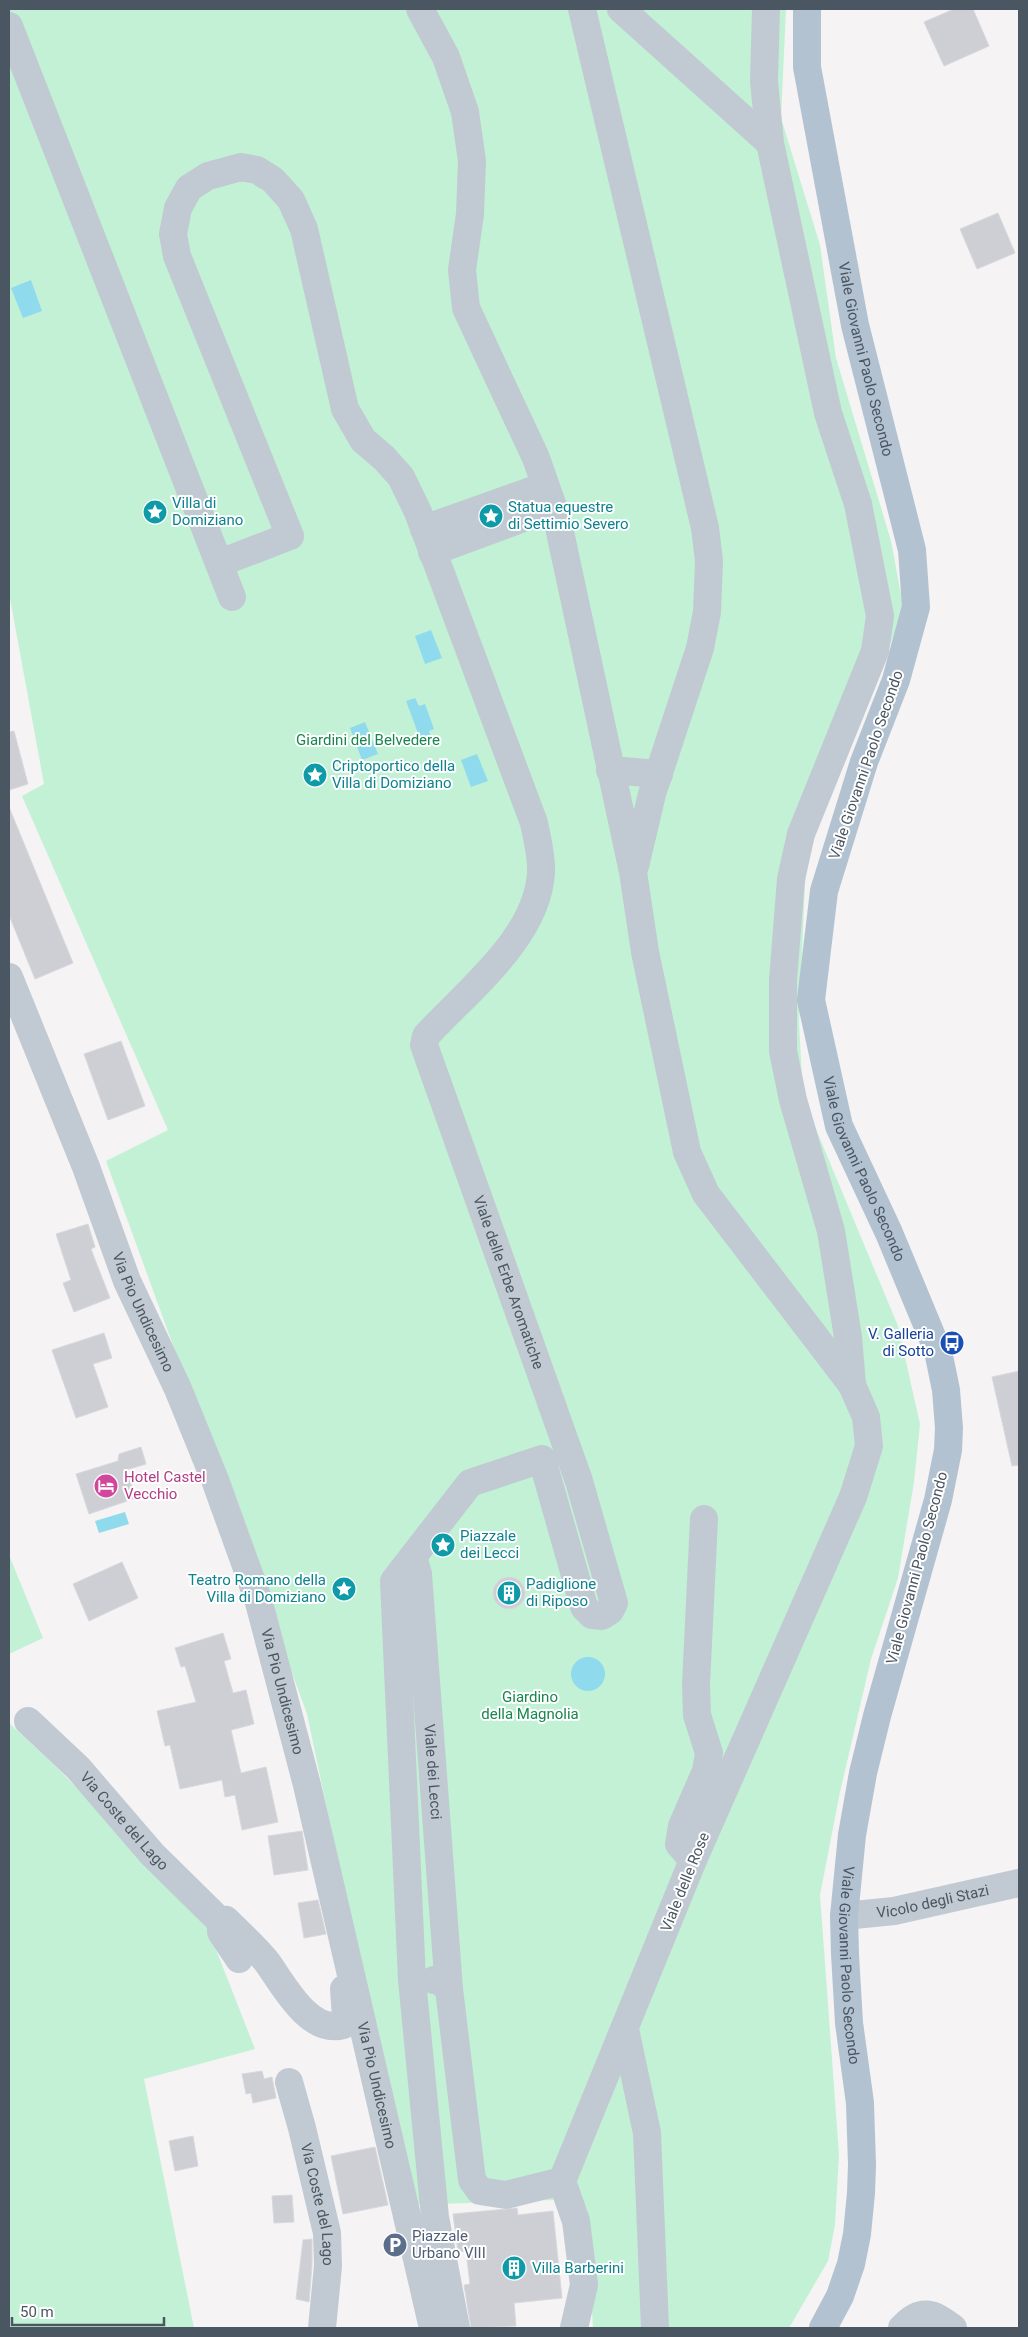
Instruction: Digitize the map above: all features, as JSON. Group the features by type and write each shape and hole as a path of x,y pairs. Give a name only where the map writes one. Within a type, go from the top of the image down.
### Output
{"main road":[{"name":"Viale Giovanni Paolo Secondo","path":"807,9 807,67 855,325 912,550 916,608 896,680 864,762 824,891 811,1000 839,1126 889,1233 938,1350 946,1390 949,1428 948,1450 938,1500 906,1607 863,1773 852,1835 844,1916 847,2000 857,2074 862,2133 861,2193 858,2227 851,2264 840,2296 823,2328"}],"street":[{"path":"420,9 446,57 465,112 472,161 470,214 462,270 466,308 536,458 549,496 633,872 646,952 687,1152 706,1194 852,1385"},
{"path":"582,9 704,528 709,561 707,612 700,648 659,774 633,872"},
{"path":"621,9 770,143"},
{"path":"766,9 764,81 770,143 828,413 858,504 880,616 875,651 801,834 791,879 783,980 783,1050 793,1100 831,1231 848,1336 852,1385"},
{"path":"9,26 232,596"},
{"path":"220,563 290,536 176,256 174,234 178,208 189,188 208,176 241,167 257,170 273,180 291,200 304,229 345,409 363,440 384,458 400,477 428,540 549,496"},
{"name":"Viale delle Erbe Aromatiche","path":"413,1557 470,1483 542,1459 584,1607 592,1615 602,1616 610,1611 614,1603 596,1535 576,1472 424,1045 426,1036 430,1031 495,966 528,920 541,874 534,823 428,540"},
{"path":"610,770 659,774"},
{"name":"Via Pio Undicesimo","path":"9,977 86,1167 128,1281 178,1389 215,1480 258,1599 307,1785 433,2328"},
{"name":"Viale delle Rose","path":"562,2181 693,1860 853,1497 869,1446 866,1418 852,1385"},
{"path":"693,1860 679,1844 682,1826 706,1771 709,1753 697,1715 696,1684 704,1519"},
{"name":"Viale dei Lecci","path":"413,1557 394,1581 412,1980 435,2217 456,2328"},
{"name":"Viale dei Lecci","path":"413,1557 418,1574 449,1988 472,2180 480,2191 506,2195 562,2181"},
{"name":"Via Coste del Lago","path":"28,1721 78,1768 152,1854 221,1922 221,1932 238,1959"},
{"name":"Vicolo degli Stazi","path":"844,1916 903,1910 1019,1883"},
{"name":"Via Coste del Lago","path":"221,1922 226,1920 266,1961 300,2009 326,2024 339,2026 346,2022 344,1989 348,1968"},
{"path":"412,1980 438,1980 449,1988"},
{"path":"625,2029 646,2133 654,2328"},
{"name":"Via Coste del Lago","path":"289,2082 328,2233 328,2266 322,2328"},
{"path":"562,2181 576,2220 584,2285 574,2328"},
{"path":"902,2328 912,2318 928,2314 937,2317 953,2328"}],"green space":[{"path":"9,9 786,9 781,118 820,245 836,358 891,541 904,611 810,839 805,884 799,1022 803,1098 898,1326 920,1424 914,1482 898,1578 871,1659 840,1792 820,1895 839,2155 835,2225 828,2261 789,2328 593,2328 587,2227 582,2199 410,2205 307,1714 106,1161 168,1130 22,796 44,784 9,593"},
{"path":"9,1555 43,1638 9,1654"},
{"path":"9,1723 53,1764 202,1914 255,2049 144,2079 194,2328 9,2328"}],"water":[{"path":"31,280 42,311 23,318 11,288"},
{"path":"431,630 442,658 425,664 415,636"},
{"path":"415,698 419,706 425,704 434,729 429,731 432,741 422,744 406,701"},
{"path":"365,722 378,754 362,760 350,728"},
{"path":"477,754 488,781 471,787 461,760"},
{"path":"125,1512 129,1524 99,1533 95,1521"},
{"path":"588,1657 595,1658 600,1662 604,1667 604,1681 600,1686 595,1690 588,1691 581,1690 576,1686 572,1681 571,1674 572,1667 576,1662 581,1658"}],"building":[{"path":"954,9 973,9 989,46 944,66 924,22"},
{"path":"998,213 1015,253 977,269 960,229"},
{"path":"14,731 28,784 9,790 9,732"},
{"path":"9,807 73,963 35,979 9,915"},
{"path":"121,1041 145,1106 108,1120 84,1054"},
{"path":"88,1224 95,1247 91,1249 110,1298 74,1312 63,1283 71,1280 56,1234"},
{"path":"104,1333 112,1358 93,1364 108,1407 76,1418 52,1350"},
{"path":"1019,1371 1019,1465 1012,1466 992,1377"},
{"name":"Hotel Castel Vecchio","path":"141,1447 146,1464 126,1470 136,1498 89,1514 76,1474 118,1461 119,1454"},
{"path":"122,1562 138,1598 89,1621 73,1584"},
{"name":"Padiglione di Riposo","path":"509,1577 520,1582 525,1593 520,1604 509,1609 498,1604 493,1593 498,1582"},
{"path":"223,1633 231,1659 224,1661 233,1693 246,1690 254,1724 231,1730 241,1773 266,1767 278,1822 242,1830 235,1795 225,1797 222,1780 180,1789 170,1745 165,1746 157,1711 196,1702 185,1666 181,1667 175,1648"},
{"path":"302,1831 308,1870 274,1875 268,1836"},
{"path":"318,1900 326,1934 304,1938 298,1903"},
{"path":"262,2071 264,2079 272,2077 276,2098 253,2103 251,2093 246,2094 242,2074"},
{"path":"193,2136 198,2166 175,2171 169,2141"},
{"path":"375,2147 388,2205 343,2214 331,2156"},
{"path":"292,2195 294,2222 274,2223 272,2196"},
{"name":"Villa Barberini","path":"517,2208 518,2215 553,2211 562,2298 514,2303 516,2326 471,2328 464,2285 470,2284 466,2251 458,2252 453,2214"},
{"path":"312,2239 309,2302 296,2299 303,2240"}],"place":[{"name":"Villa di Domiziano","path":"155,512"},
{"name":"Statua equestre di Settimio Severo","path":"491,516"},
{"name":"Criptoportico della Villa di Domiziano","path":"315,775"},
{"name":"V. Galleria di Sotto","path":"952,1343"},
{"name":"Hotel Castel Vecchio","path":"106,1486"},
{"name":"Piazzale dei Lecci","path":"443,1545"},
{"name":"Teatro Romano della Villa di Domiziano","path":"344,1589"},
{"name":"Padiglione di Riposo","path":"509,1593"},
{"name":"Piazzale Urbano VIII","path":"395,2245"},
{"name":"Villa Barberini","path":"514,2268"}],"park label":[{"name":"Giardini del Belvedere","path":"368,740"},
{"name":"Giardino della Magnolia","path":"530,1706"}]}
